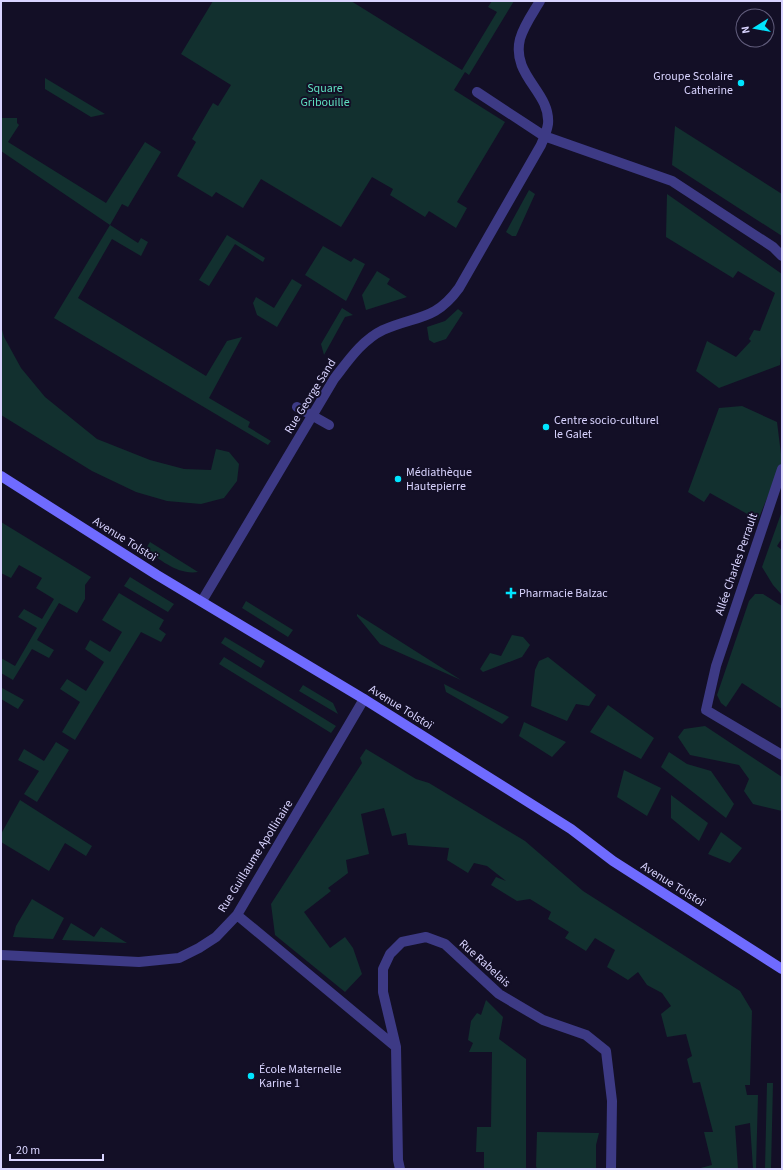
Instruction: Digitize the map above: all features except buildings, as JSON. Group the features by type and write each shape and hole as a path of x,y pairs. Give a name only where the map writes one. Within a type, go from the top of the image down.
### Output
{"street":[{"path":"540,1 524,28 520,40 520,55 524,71 542,99 546,110 548,124 543,141"},
{"path":"476,92 543,141 672,181 773,247 782,256"},
{"name":"Rue George Sand","path":"202,601 334,379 352,355 369,339 383,330 436,311 449,302 459,288 543,141"},
{"path":"297,407 329,425"},
{"name":"Allée Charles Perrault","path":"782,469 716,666 706,710 782,754"},
{"name":"Avenue Tolstoï","path":"1,476 202,601 364,699 571,829 613,861 782,969"},
{"name":"Rue Guillaume Apollinaire","path":"1,955 139,962 179,958 200,948 216,937 237,915 364,699"},
{"path":"237,915 396,1047"},
{"name":"Rue Rabelais","path":"400,1169 398,1160 396,1047 383,992 383,968 390,954 402,942 426,937 445,944 499,994 543,1020 586,1035 606,1051 612,1101 611,1169"}],"green space":[{"name":"Square Gribouille","path":"213,1 351,1 462,70 497,12 488,7 492,1 514,1 469,75 465,72 454,90 505,122 457,202 467,208 456,228 429,211 425,217 390,195 393,189 372,177 341,227 261,179 243,208 216,192 212,197 177,176 196,142 192,139 213,103 218,106 231,85 181,54"},
{"path":"45,78 105,114 91,117 45,89"},
{"path":"1,118 17,118 17,123 19,125 8,142 106,203 145,142 161,152 128,207 122,204 110,225 1,151"},
{"path":"675,126 782,194 782,236 672,165"},
{"path":"529,190 535,194 516,236 512,236 506,232"},
{"path":"667,194 782,274 782,346 780,365 719,388 696,371 707,341 736,357 751,341 749,339 754,330 760,331 775,293 738,271 733,278 666,237"},
{"path":"110,225 138,243 141,238 148,242 141,256 112,239 78,298 206,376 227,341 242,337 209,398 250,422 248,427 271,441 268,445 54,318"},
{"path":"227,235 265,258 263,262 235,244 209,286 199,280"},
{"path":"323,246 351,262 354,258 365,264 346,301 305,275"},
{"path":"377,271 390,279 387,284 407,297 366,310 362,295"},
{"path":"292,279 302,285 277,327 257,315 253,303 256,297 274,308"},
{"path":"342,308 353,315 345,317 324,355 321,344"},
{"path":"458,309 463,313 446,339 434,343 429,340 427,327 445,321"},
{"path":"1,326 4,337 21,368 45,397 97,439 150,460 184,469 211,470 216,449 229,452 239,464 237,481 224,498 201,504 167,501 136,492 92,471 1,415"},
{"path":"742,406 777,422 782,462 758,520 710,493 704,502 688,492 719,408"},
{"path":"782,511 782,538 777,546 782,550 782,595 773,585 762,567"},
{"path":"1,522 91,577 85,585 85,599 77,613 59,603 37,640 54,650 49,658 32,649 13,680 1,673 1,658 15,666 37,628 18,617 24,609 42,619 54,599 36,588 42,578 19,565 11,578 1,573"},
{"path":"150,542 198,572 183,571 170,566 145,550"},
{"path":"130,577 174,604 168,612 124,586"},
{"path":"119,593 164,620 159,629 166,634 161,642 141,632 75,740 62,732 80,702 60,689 67,679 86,691 104,662 85,649 90,640 110,652 122,632 102,620"},
{"path":"755,594 763,594 782,606 782,709 742,683 726,707 721,703 717,695 749,601"},
{"path":"246,601 293,630 288,637 242,608"},
{"path":"357,614 461,680 380,644 357,616"},
{"path":"512,635 523,637 530,645 522,657 483,672 480,669 490,653 501,656"},
{"path":"225,637 265,661 261,668 221,643"},
{"path":"224,657 336,726 331,733 219,664"},
{"path":"548,657 596,695 589,706 576,704 567,721 531,706 535,670 539,661"},
{"path":"444,684 509,717 502,724 446,692"},
{"path":"303,685 333,703 338,714 299,691"},
{"path":"2,688 24,700 18,709 1,699"},
{"path":"608,705 654,738 641,759 590,732"},
{"path":"524,722 566,742 552,757 519,736"},
{"path":"705,726 782,777 782,811 753,804 744,791 749,779 739,765 690,755 678,737 684,729"},
{"path":"56,742 69,750 37,802 24,794 39,771 18,760 24,749 44,761"},
{"path":"366,749 416,779 429,783 525,841 583,891 740,991 752,1011 750,1085 745,1085 747,1095 758,1095 756,1169 753,1169 750,1123 735,1126 738,1169 697,1169 712,1165 704,1132 713,1132 700,1082 693,1083 687,1059 692,1056 686,1034 667,1037 661,1014 671,1006 662,993 647,985 638,972 628,980 607,967 615,950 595,938 586,951 565,938 569,932 548,919 551,912 530,899 517,901 491,885 496,877 506,881 487,866 474,863 468,873 447,860 449,848 408,845 406,833 392,836 384,808 361,814 369,854 346,860 348,873 328,888 331,891 304,912 330,948 345,937 353,948 362,974 345,992 275,935 271,904 362,763 360,758"},
{"path":"669,752 687,764 711,771 734,804 726,818 661,767"},
{"path":"624,770 661,788 647,816 617,797"},
{"path":"671,795 708,823 699,841 671,818"},
{"path":"20,800 92,846 86,856 65,843 49,871 1,842 1,834"},
{"path":"721,832 742,848 730,863 708,854"},
{"path":"32,899 64,918 53,939 13,937 16,926"},
{"path":"71,923 94,937 101,927 127,943 62,940"},
{"path":"486,1000 503,1017 499,1039 526,1059 526,1169 484,1169 484,1152 476,1152 477,1127 491,1127 492,1052 469,1052 473,1043 468,1040 471,1021 477,1013 481,1015"},
{"path":"767,1083 773,1083 771,1169 765,1169"},
{"path":"537,1132 599,1133 596,1145 596,1169 537,1169"}],"place":[{"name":"Groupe Scolaire Catherine","path":"741,83"},
{"name":"Centre socio-culturel le Galet","path":"546,427"},
{"name":"Médiathèque Hautepierre","path":"398,479"},
{"name":"Pharmacie Balzac","path":"511,593"},
{"name":"École Maternelle Karine 1","path":"251,1076"}]}
